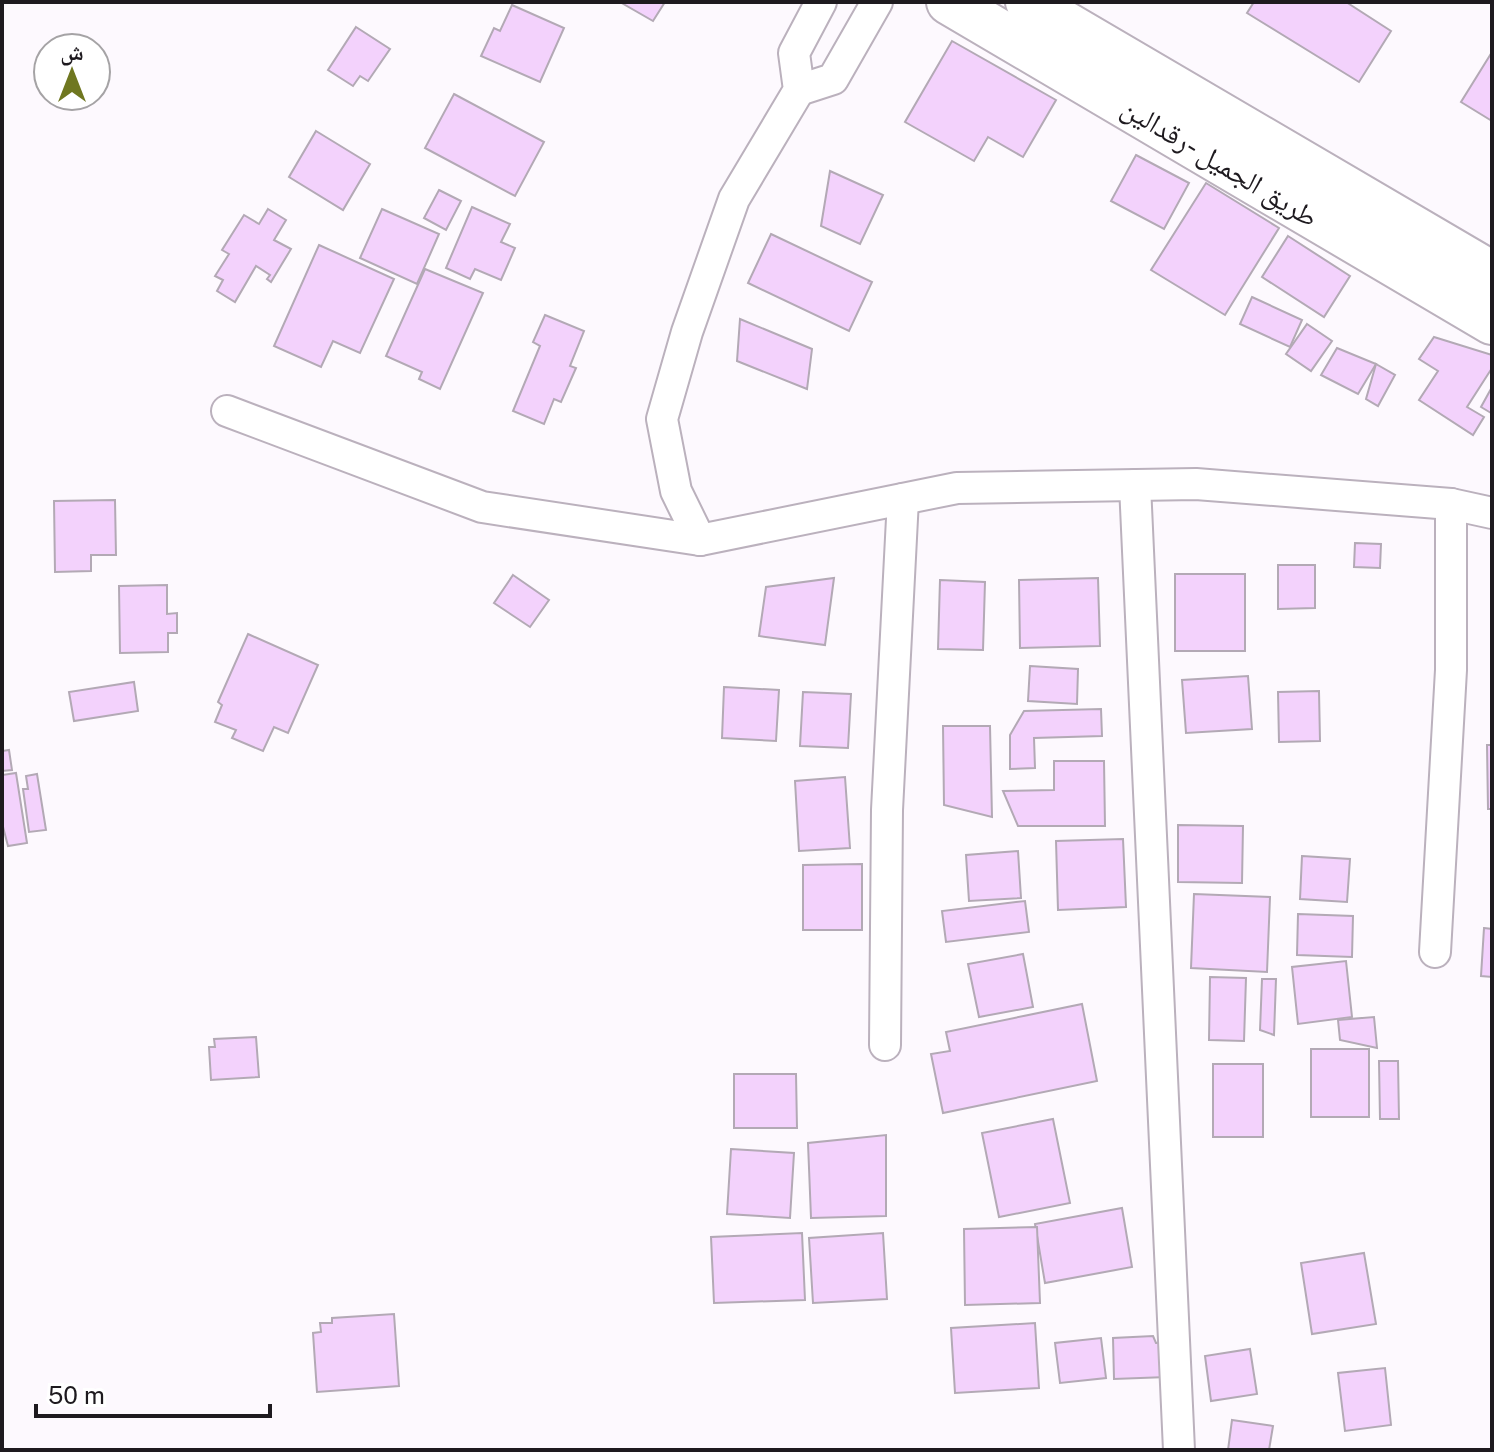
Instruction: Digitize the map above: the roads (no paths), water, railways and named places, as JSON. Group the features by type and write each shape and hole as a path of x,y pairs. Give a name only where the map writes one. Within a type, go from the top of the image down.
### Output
{"main road":[{"name":"طريق الجميل -رقدالين","path":"949,2 1492,322"},
{"name":"طريق الجميل -رقدالين","path":"1028,2 1492,274"}],"street":[{"path":"700,540 676,491 662,419 687,332 734,199 799,90 794,53 821,2"},
{"path":"799,90 833,79 877,2"},
{"path":"227,411 482,507 700,540 957,488 1196,484 1451,504 1492,513"},
{"path":"1135,485 1179,1450"},
{"path":"885,1045 887,810 903,499"},
{"path":"1435,952 1451,670 1451,504"}]}
